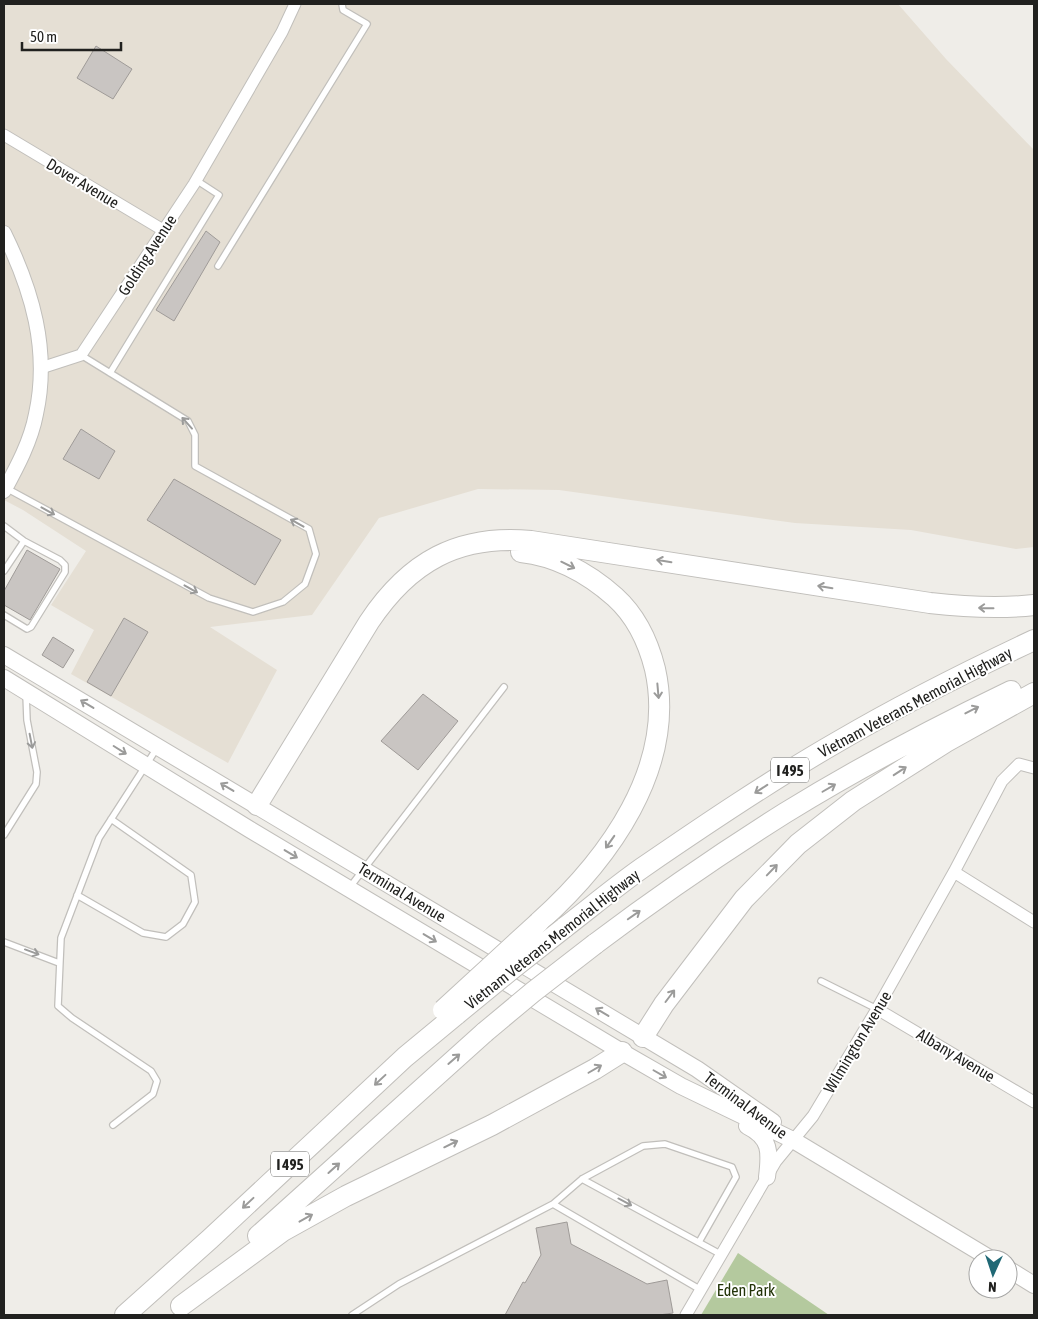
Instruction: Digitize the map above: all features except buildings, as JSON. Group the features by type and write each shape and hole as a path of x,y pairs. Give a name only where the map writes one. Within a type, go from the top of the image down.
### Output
{"highway":[{"path":"263,809 368,622 381,603 400,582 422,565 444,553 469,544 493,540 531,540 930,603 984,608 1034,606"},
{"path":"263,809 382,624 398,604 429,576 452,563 479,555 520,552 546,556 560,561 590,578 620,601 636,622 649,648 658,690 659,718 657,732 651,760 641,788 627,817 589,871 450,1012"},
{"name":"Vietnam Veterans Memorial Highway","path":"125,1315 405,1057 450,1012 512,969 640,870 784,774 839,741 905,704 1034,640"},
{"name":"Vietnam Veterans Memorial Highway","path":"176,1311 486,1032 533,992 595,944 685,878 786,813 928,732 1034,680"},
{"path":"643,1037 664,1004 744,899 798,844 853,801 876,786 946,742 1034,692"},
{"path":"176,1311 291,1226 346,1196 492,1125 595,1069 622,1052"}],"main road":[{"name":"Terminal Avenue","path":"4,655 697,1069 770,1120 793,1140"},
{"name":"Terminal Avenue","path":"4,678 348,889 622,1052 681,1086 793,1140 974,1249"},
{"path":"249,829 263,809"},
{"path":"622,1052 643,1037"},
{"path":"681,1086 700,1101 757,1131 764,1139 770,1154 767,1176"},
{"path":"1018,1275 1034,1285"}],"street":[{"name":"Golding Avenue","path":"81,355 196,180 282,32 295,4"},
{"name":"Dover Avenue","path":"4,135 163,230"},
{"path":"4,233 25,282 34,312 40,343 41,368 36,415 25,448 5,490"},
{"path":"41,368 81,355"},
{"name":"Wilmington Avenue","path":"686,1315 776,1161 813,1116 877,1009 954,872 1002,781 1019,764 1034,768"},
{"path":"954,872 1034,922"},
{"name":"Albany Avenue","path":"877,1009 1034,1102"}],"lane":[{"path":"218,266 367,24 343,10 342,4"},
{"path":"110,373 219,195 196,180"},
{"path":"5,490 209,598 253,612 282,602 305,584 316,554 309,529 195,466 195,435 188,421 81,355"},
{"path":"4,526 24,540 60,560 65,566 65,572 31,627 27,629 4,615"},
{"path":"4,571 24,540"},
{"path":"348,889 504,686"},
{"path":"4,835 36,784 37,772 27,720 26,692"},
{"path":"113,1125 153,1094 157,1081 151,1071 72,1018 58,1006 61,938 99,838 158,746"},
{"path":"77,895 143,933 166,937 183,924 195,902 192,876 111,820"},
{"path":"4,942 60,963"},
{"path":"821,981 877,1009"},
{"path":"352,1315 398,1284 553,1204 582,1179 643,1146 665,1144 732,1167 736,1177 699,1242"},
{"path":"582,1179 722,1255"},
{"path":"553,1204 701,1290"}],"shaded area":[{"path":"4,4 898,4 946,59 1034,150 1034,547 1016,549 911,530 795,523 559,490 478,489 379,518 312,615 210,627 277,670 228,763 71,674 94,630 51,605 86,551 23,510 4,500"}],"green space":[{"name":"Eden Park","path":"738,1253 829,1315 701,1315"}]}
